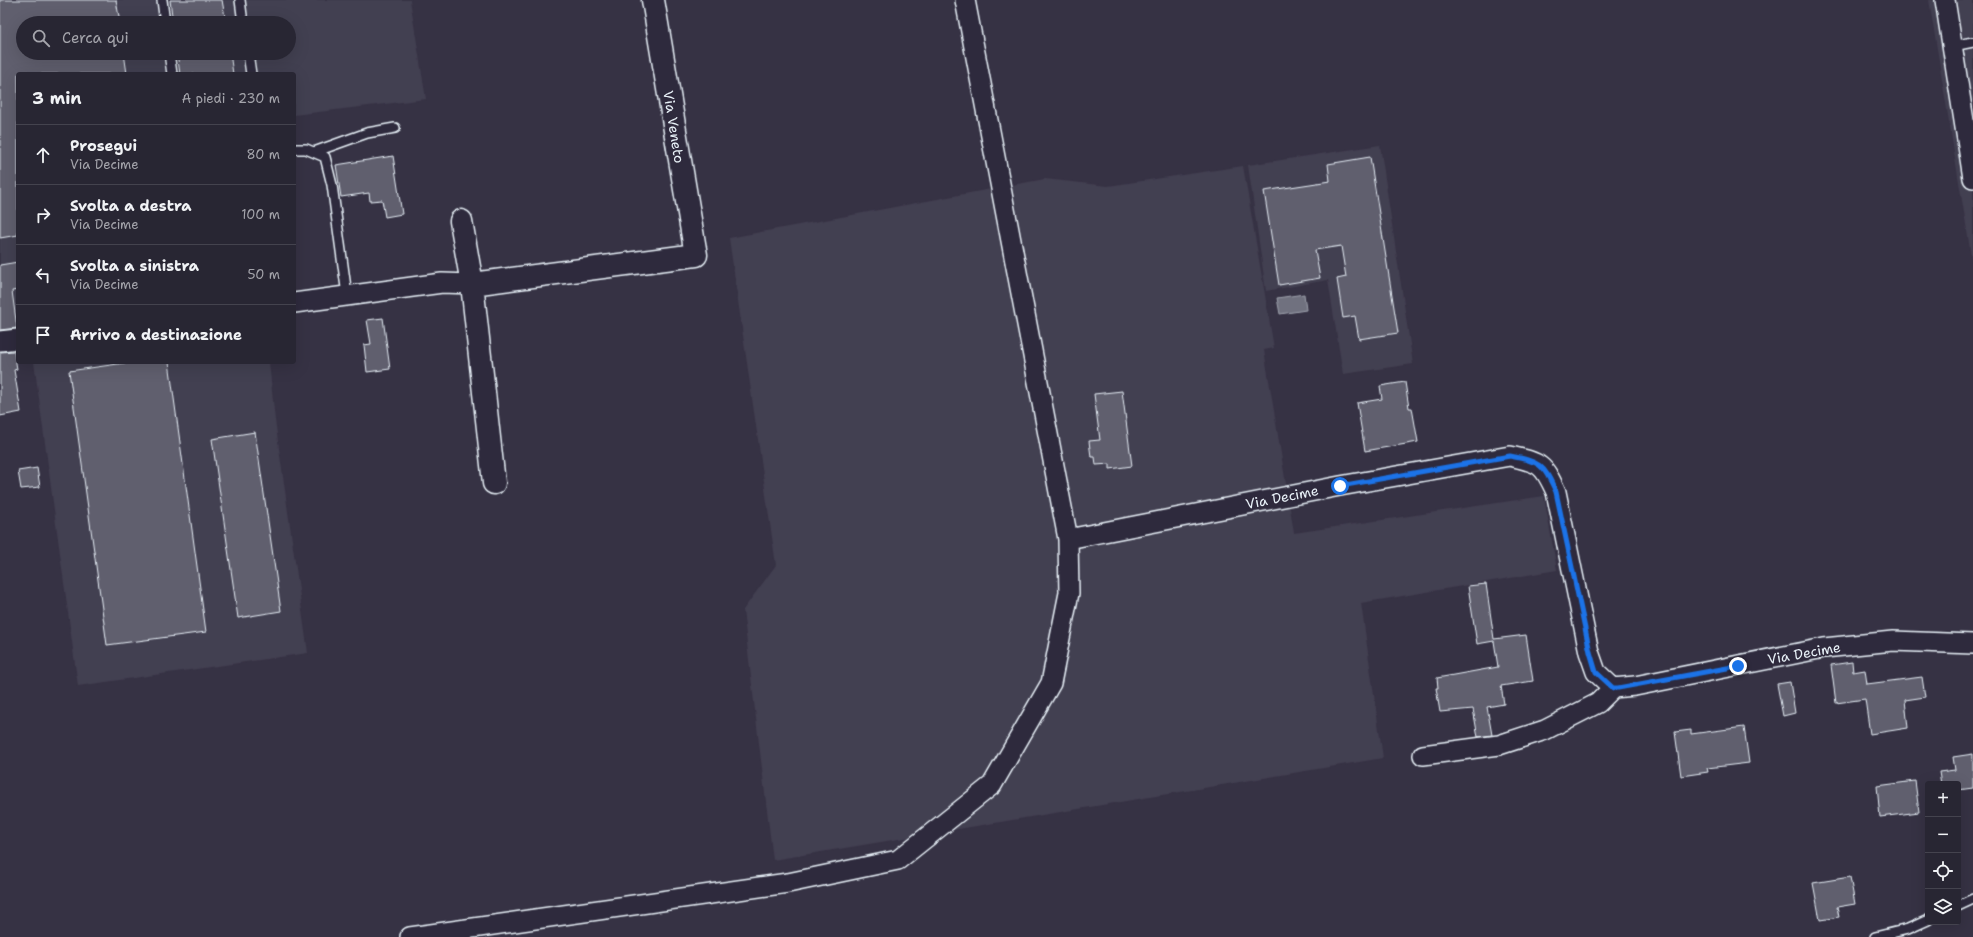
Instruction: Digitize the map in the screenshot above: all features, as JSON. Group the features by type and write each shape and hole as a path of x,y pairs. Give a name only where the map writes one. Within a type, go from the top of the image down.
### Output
{"street":[{"name":"Via Veneto","path":"472,284 696,255 653,0"},
{"path":"410,937 788,883 898,860 992,785 1051,683 1069,594 1068,539 965,0"},
{"path":"1945,0 1954,46 1973,178"},
{"path":"461,221 472,284 494,483"},
{"path":"296,303 442,283 472,284"},
{"path":"0,341 16,339"},
{"name":"Via Decime","path":"1068,539 1340,486 1510,456 1532,461 1546,471 1556,492 1590,652 1596,672 1613,688 1642,685 1824,648 1894,641 1973,644"},
{"path":"1423,756 1499,745 1546,730 1598,703 1613,688"}],"lane":[{"path":"162,0 164,16"},
{"path":"240,0 242,16"},
{"path":"1954,46 1973,42"},
{"path":"170,60 172,72"},
{"path":"249,60 251,72"},
{"path":"314,152 367,133 395,128"},
{"path":"296,149 306,149 325,157 332,185 347,295"},
{"path":"1961,905 1973,899"},
{"path":"1876,937 1908,929 1925,921"}],"shaded area":[{"path":"0,0 410,0 426,99 296,115 296,72 16,72 16,328 0,330"},
{"path":"1929,0 1973,0 1973,267"},
{"path":"1380,145 1413,364 1343,374 1328,280 1266,291 1248,165"},
{"path":"1243,166 1274,348 1264,350 1294,533 1544,496 1557,570 1361,603 1383,758 773,860 743,610 776,565 729,238 1045,179 1108,186"},
{"path":"34,364 269,364 275,420 308,653 78,686"}],"water":[{"path":"1304,294 1306,310 1280,314 1277,298"}],"building":[{"path":"0,0 116,0 119,16 16,16 16,60 125,60 127,72 16,72 16,235 0,238"},
{"path":"170,0 222,0 225,16 172,16"},
{"path":"178,60 231,60 233,72 180,72"},
{"path":"393,156 402,214 385,217 382,200 370,201 369,193 341,197 336,165"},
{"path":"1370,157 1398,333 1359,339 1355,316 1343,318 1337,279 1346,277 1341,246 1315,250 1320,278 1279,285 1264,191 1330,181 1328,164"},
{"path":"16,262 16,290 12,291 16,328 0,330 0,265"},
{"path":"383,318 390,369 367,372 364,345 371,344 367,320"},
{"path":"14,351 17,369 14,370 21,412 0,416 0,352"},
{"path":"118,364 169,364 206,632 107,645 69,371"},
{"path":"1405,382 1409,408 1412,408 1418,442 1365,451 1357,403 1382,399 1380,386"},
{"path":"1122,391 1132,466 1110,469 1110,464 1096,465 1095,457 1091,457 1089,441 1100,440 1094,394"},
{"path":"255,432 281,611 238,618 212,439"},
{"path":"37,468 40,487 21,489 18,471"},
{"path":"1486,584 1494,639 1526,635 1533,681 1501,686 1504,704 1487,707 1492,735 1478,737 1473,709 1440,712 1436,688 1438,688 1437,678 1498,667 1494,641 1477,644 1468,586"},
{"path":"1852,662 1853,672 1865,670 1867,684 1922,677 1925,697 1905,700 1908,728 1870,734 1865,699 1836,703 1831,665"},
{"path":"1790,682 1795,713 1783,716 1777,684"},
{"path":"1744,727 1749,763 1707,768 1708,772 1681,776 1675,732 1691,730 1691,734"},
{"path":"1973,754 1973,788 1961,790 1961,781 1940,781 1939,772 1955,770 1953,757"},
{"path":"1915,781 1919,812 1880,817 1877,786"},
{"path":"1850,877 1855,904 1837,907 1839,917 1820,920 1813,883"}],"route":[{"path":"1340,486 1510,456 1532,461 1546,471 1556,492 1590,652 1596,672 1613,688 1618,688 1738,666"}]}
